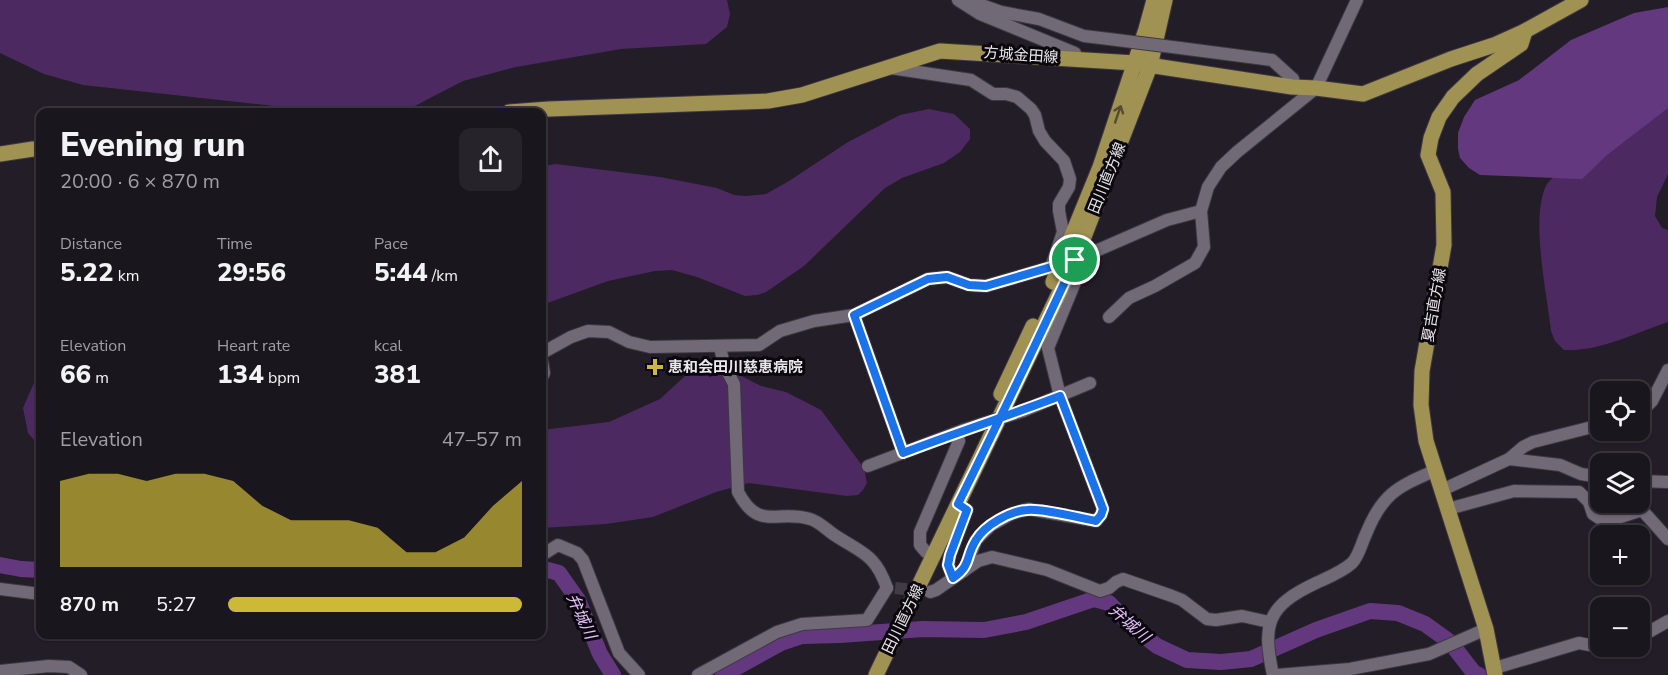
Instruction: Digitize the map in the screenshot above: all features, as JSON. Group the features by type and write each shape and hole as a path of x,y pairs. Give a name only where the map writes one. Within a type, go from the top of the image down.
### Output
{"main road":[{"name":"田川直方線","path":"1142,65 1154,0"},
{"name":"田川直方線","path":"873,670 958,504 1062,264 1142,65 1165,0"},
{"name":"夏吉直方線","path":"1495,672 1486,629 1434,471 1426,441 1421,405 1422,371 1444,245 1443,192 1428,155 1431,138 1439,117 1453,97 1477,74 1521,44 1525,31 1574,2"},
{"name":"方城金田線","path":"546,109 768,101 802,95 940,51 1142,65 1295,87 1363,94 1451,59 1494,45 1525,31"},
{"path":"0,154 36,149"},
{"name":"田川直方線","path":"903,611 926,552 1062,264"}],"street":[{"path":"958,0 980,14 1075,53 1078,60"},
{"path":"968,0 1001,12 1039,19 1084,36 1272,60 1293,79 1295,87"},
{"path":"1109,317 1129,298 1195,263 1204,247 1201,211 1208,186 1221,167 1237,152 1316,88 1357,0"},
{"path":"888,67 971,80 993,94 1017,97 1031,109 1039,131 1064,161 1070,179 1069,187 1059,204 1063,232 1062,264"},
{"path":"546,351 588,331 609,332 629,342 650,347 759,345 780,331 814,321 854,315 928,279 947,277 969,285 986,286 1062,264 1167,220 1201,211"},
{"path":"964,571 976,540 990,526 1011,514 1028,509 1096,521 1103,509 1060,396 1048,348 1080,270 1062,264"},
{"path":"854,315 903,453"},
{"path":"698,675 777,632 802,624 867,620 891,588 882,571 868,555 812,519 769,518 752,513 745,505 738,492 734,384 724,365 720,347"},
{"path":"1650,403 1668,370"},
{"path":"868,466 1023,411 1090,383"},
{"path":"1442,490 1509,459 1522,447 1533,442 1590,428"},
{"path":"926,552 920,545 920,532 959,441 960,432"},
{"path":"1509,459 1560,465 1590,475"},
{"path":"1434,471 1401,485 1383,502 1374,514 1354,561 1340,572 1306,588 1283,604 1269,622 1267,636 1274,671 1350,669 1429,654 1486,629"},
{"path":"1650,481 1668,482"},
{"path":"1448,509 1514,491 1579,492 1590,505"},
{"path":"953,578 948,565 950,555 967,510 958,504"},
{"path":"1593,513 1605,522 1625,513"},
{"path":"1646,513 1668,539"},
{"path":"546,552 558,545 576,553 584,560 619,653 639,675"},
{"path":"930,592 978,561 992,557 1047,570 1100,591 1123,579 1172,596 1207,619 1242,616 1269,622"},
{"path":"0,589 36,594"},
{"path":"1650,631 1668,621"},
{"path":"1495,672 1579,643 1590,645"},
{"path":"0,670 49,666 69,667 81,675"}],"shaded area":[{"path":"0,0 727,0 730,14 727,27 706,44 621,49 516,67 463,81 411,108 293,108 83,85 44,74 0,53"},
{"path":"1668,7 1668,108 1607,155 1582,179 1480,175 1460,158 1458,133 1464,117 1475,100 1519,80 1571,40 1634,13"},
{"path":"1668,90 1668,174 1657,197 1655,216 1662,228 1668,230 1668,322 1604,345 1564,350 1555,341 1551,331 1541,258 1539,220 1545,188 1557,174"},
{"path":"929,109 954,114 970,129 970,139 960,152 944,163 902,178 885,188 804,266 766,292 745,296 672,270 655,271 608,281 546,304 546,165 556,164 660,177 717,188 734,195 766,194 848,142 900,115"},
{"path":"702,364 720,365 761,386 786,392 821,410 864,468 867,483 863,490 858,495 847,496 749,483 716,492 653,517 606,524 546,528 546,430 609,422 660,399"},
{"path":"36,378 36,442 28,433 23,408"}],"waterway":[{"name":"弁城川","path":"0,565 36,570"},
{"name":"弁城川","path":"546,570 559,573 578,600 600,654 613,675"},
{"name":"弁城川","path":"723,675 781,643 802,636 923,629 984,630 1026,622 1094,599 1109,603 1131,626 1157,646 1187,660 1221,662 1251,659 1316,630 1370,611 1398,613 1425,624 1450,642 1474,673 1479,675"}],"tunnel":[{"path":"895,588 923,591"}],"place":[{"name":"恵和会田川慈恵病院","path":"655,367"}],"route":[{"path":"1075,260 986,286 969,285 947,277 928,279 854,315 903,453 963,430 1023,411 1060,396 1103,509 1096,521 1028,509 1011,514 990,526 976,540 964,571 953,578 948,565 950,555 967,510 958,504 992,434 1026,364 1075,260"}]}
